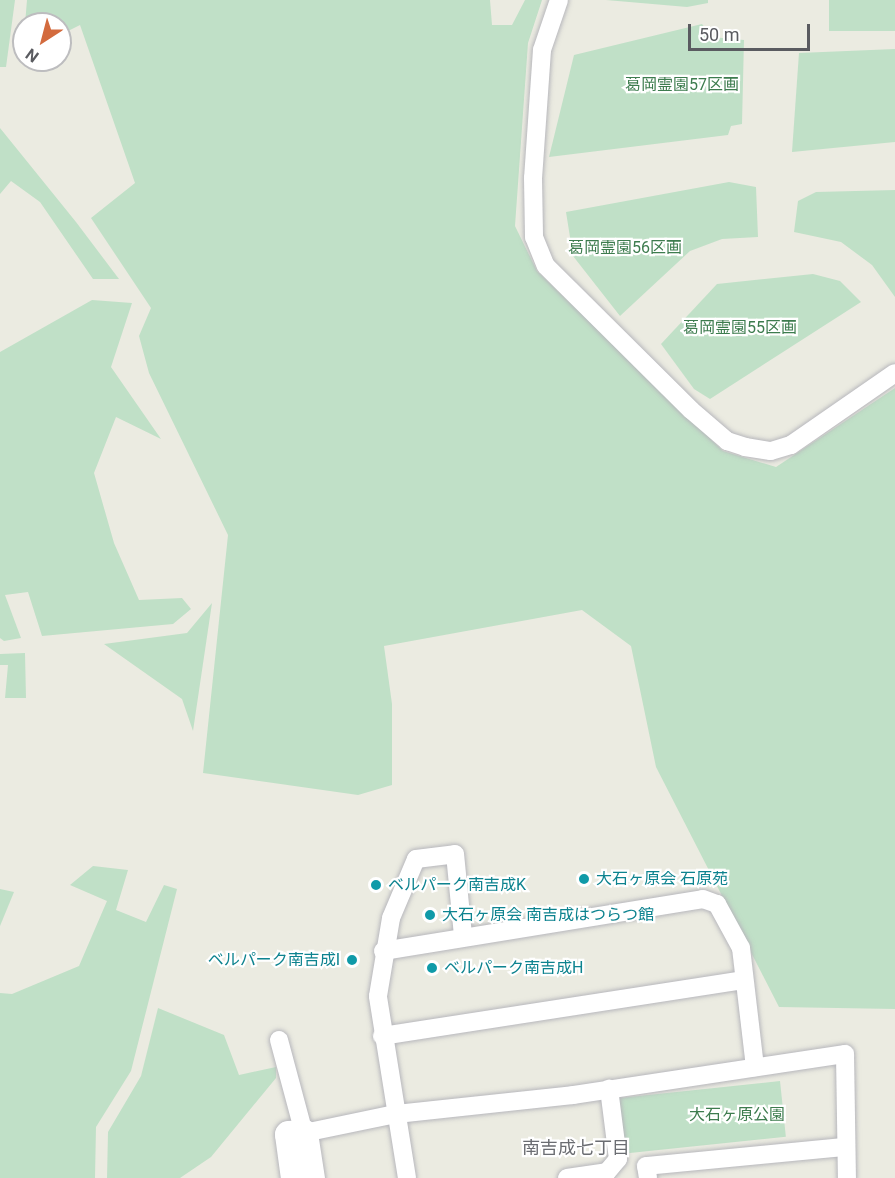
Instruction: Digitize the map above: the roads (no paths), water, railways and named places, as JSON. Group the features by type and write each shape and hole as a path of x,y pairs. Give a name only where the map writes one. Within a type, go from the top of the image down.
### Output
{"street":[{"path":"559,0 542,50 533,178 534,237 554,275 691,410 727,441 745,447 771,451 790,445 895,373"},
{"path":"407,1178 382,1036 378,996 383,951 416,859 455,854 463,936"},
{"path":"383,951 463,936 703,899 717,903 741,948 755,1067"},
{"path":"382,1036 744,980"},
{"path":"279,1040 304,1132 311,1178"},
{"path":"294,1178 288,1134 396,1114 609,1089 845,1054 847,1178"},
{"path":"567,1178 608,1172 618,1159 609,1089"},
{"path":"648,1178 646,1166 845,1147"}],"place":[{"name":"大石ヶ原会 石原苑","path":"584,879"},
{"name":"ベルパーク南吉成K","path":"376,885"},
{"name":"大石ヶ原会 南吉成はつらつ館","path":"430,915"},
{"name":"ベルパーク南吉成I","path":"352,960"},
{"name":"ベルパーク南吉成H","path":"432,968"}],"district":[{"name":"南吉成七丁目","path":"576,1148"}],"park label":[{"name":"葛岡霊園57区画","path":"682,85"},
{"name":"葛岡霊園56区画","path":"625,248"},
{"name":"葛岡霊園55区画","path":"740,328"},
{"name":"大石ヶ原公園","path":"737,1115"}]}
